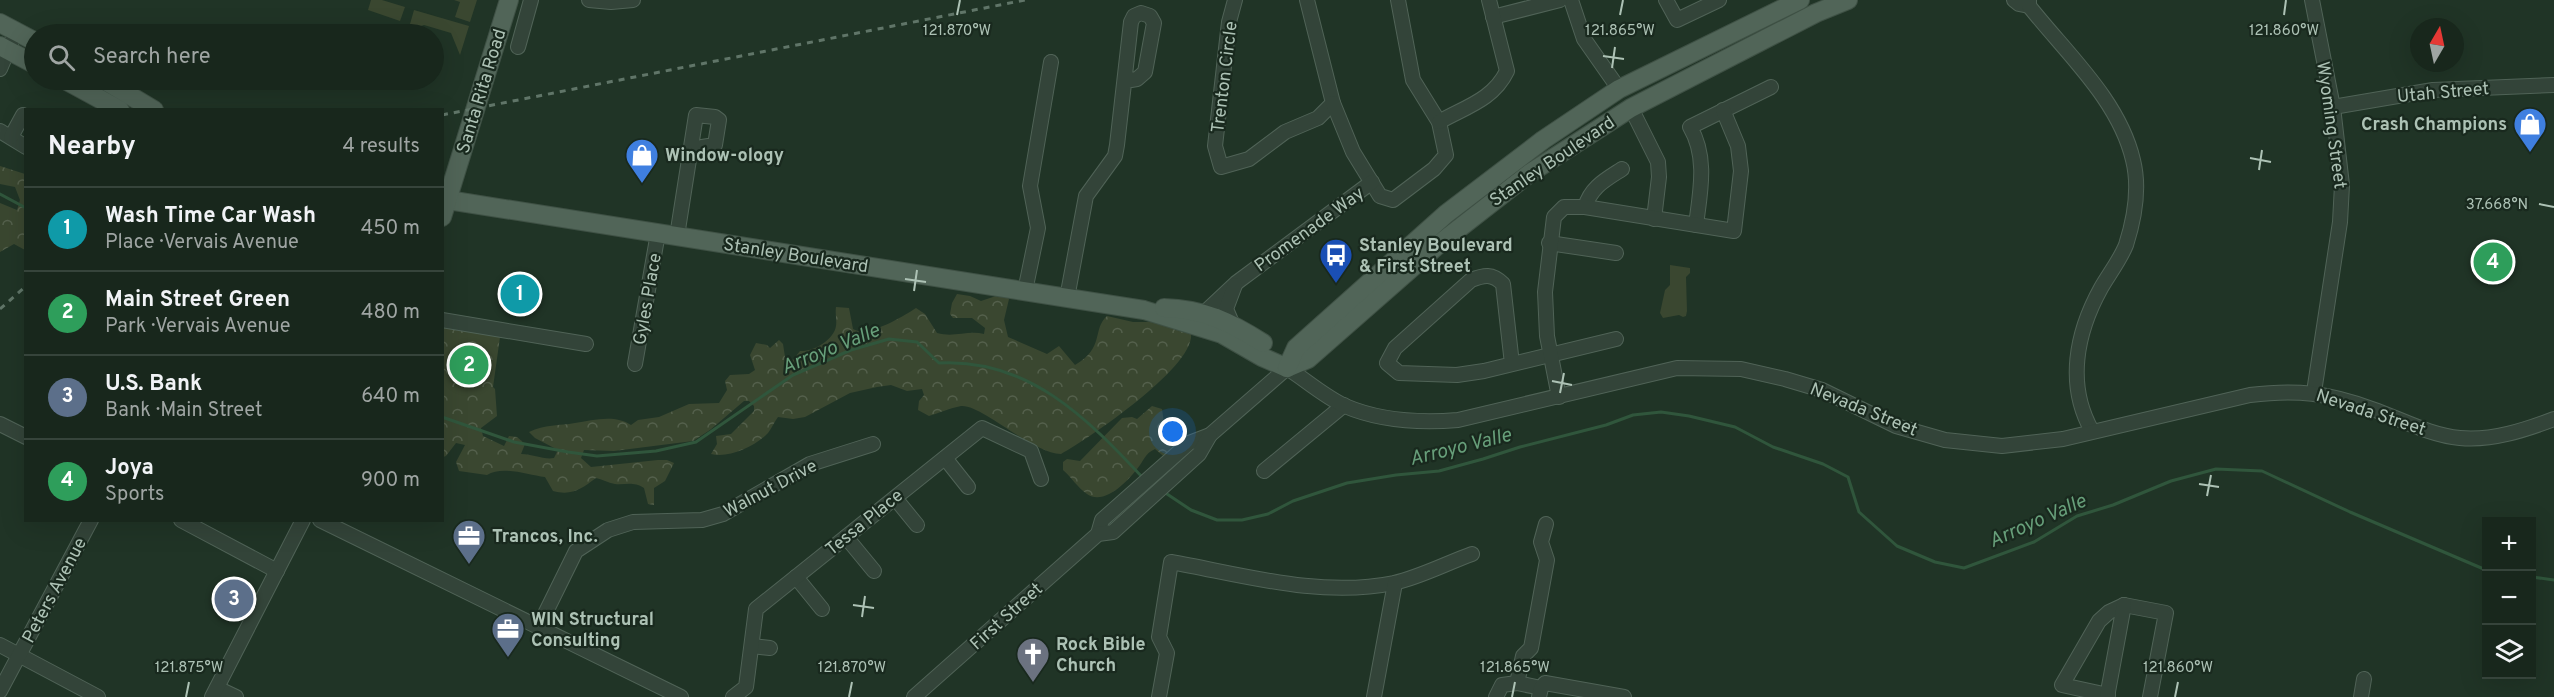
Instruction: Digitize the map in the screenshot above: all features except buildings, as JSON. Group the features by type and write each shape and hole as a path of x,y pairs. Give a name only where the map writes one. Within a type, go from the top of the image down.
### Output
{"main road":[{"name":"Santa Rita Road","path":"445,208 509,0"},
{"name":"Stanley Boulevard","path":"1287,368 1296,348 1446,214 1535,146 1619,89 1800,0"},
{"name":"Stanley Boulevard","path":"445,208 658,233 1144,310 1222,334 1262,357 1287,368 1308,359 1438,244 1530,173 1631,108 1812,7 1848,0"},
{"path":"8,27 24,36"},
{"path":"1631,108 1633,97 1639,91 1718,45 1728,35"},
{"path":"4,48 24,59"},
{"path":"1530,173 1538,159 1548,150 1609,108 1619,89"},
{"path":"83,90 116,108"},
{"path":"121,90 151,108"},
{"name":"Stanley Boulevard","path":"1144,310 1190,309 1232,323 1271,348 1287,368"}],"street":[{"name":"Santa Rita Road","path":"518,46 531,0"},
{"path":"589,0 611,2 633,0"},
{"name":"Trenton Circle","path":"1235,0 1229,22 1215,146 1221,167 1250,159 1285,132 1318,118 1333,103"},
{"path":"1307,0 1333,103 1353,152 1372,182"},
{"path":"1398,0 1413,80 1439,122 1482,101 1501,82 1507,71 1489,0"},
{"path":"1493,17 1560,0"},
{"path":"1571,0 1584,39 1619,89"},
{"path":"1666,0 1677,20 1719,0"},
{"path":"2014,0 2019,4 2031,2 2103,96 2123,131 2133,159 2137,195 2125,247 2085,320 2078,345 2079,401 2092,431"},
{"name":"Wyoming Street","path":"2312,0 2333,107 2342,185 2340,222 2314,392"},
{"path":"0,69 8,27"},
{"path":"1025,291 1038,228 1030,186 1050,62"},
{"path":"1067,298 1086,196 1115,156 1125,81"},
{"name":"Utah Street","path":"2333,107 2433,90 2554,85"},
{"path":"1696,225 1702,176 1695,136 1690,127 1771,87"},
{"path":"1631,108 1658,162 1659,177 1654,219"},
{"path":"1559,397 1547,336 1545,291 1549,243 1554,217 1564,207 1585,207 1734,231 1742,171 1738,146 1723,110"},
{"path":"23,115 6,134 24,146"},
{"name":"Promenade Way","path":"1204,314 1236,283 1372,182 1380,196 1392,200 1434,169 1446,155 1439,122"},
{"path":"677,236 690,152"},
{"path":"1585,207 1588,195 1595,187 1622,169"},
{"name":"Gyles Place","path":"635,364 658,233"},
{"path":"1549,243 1616,253"},
{"path":"1512,364 1503,284 1495,276 1484,275 1471,280 1395,348 1387,363 1399,373 1457,375 1512,364 1616,339"},
{"path":"1232,323 1226,309 1236,283"},
{"path":"444,320 586,344"},
{"path":"1210,435 1189,443 1102,520 1098,534 1113,532 1199,454 1210,435 1287,368"},
{"name":"Nevada Street","path":"1287,368 1344,405 1374,415 1424,422 1458,420 1677,368 1729,368 1785,379 1822,390 1896,426 1946,440 2002,446 2063,439 2250,395 2314,392 2371,408 2428,431 2460,438 2493,436 2529,429 2554,419"},
{"path":"1264,471 1344,405"},
{"path":"0,424 24,436"},
{"name":"Tessa Place","path":"733,697 746,687 756,609 982,428 1030,451 1041,478"},
{"name":"Walnut Drive","path":"539,626 576,551 608,530 633,522 702,520 723,514 810,464 873,444"},
{"path":"945,458 968,486"},
{"path":"895,498 917,525"},
{"name":"Peters Avenue","path":"0,691 90,522"},
{"path":"185,522 277,571"},
{"path":"236,697 215,692 302,522"},
{"path":"324,522 681,697"},
{"path":"1517,683 1522,656 1531,648 1547,560 1541,542 1546,524"},
{"name":"First Street","path":"914,697 1098,534"},
{"path":"846,537 874,571"},
{"path":"1159,697 1167,653 1159,637 1171,562 1310,587 1349,587 1395,583 1472,554"},
{"path":"796,577 822,609"},
{"path":"1374,697 1395,583"},
{"path":"2124,605 2108,696 2062,685 2099,621 2109,612 2124,605 2166,613 2150,697"},
{"path":"0,645 98,697"},
{"path":"752,646 770,648"},
{"path":"2361,697 2364,679"},
{"path":"1497,697 1502,685 1517,683 1542,689 1624,697"}],"green space":[{"path":"371,0 382,0 405,7 400,21 368,10"},
{"path":"454,0 477,0 470,22 455,17 460,2"},
{"path":"414,10 469,26 460,55 451,33 444,31 444,24 410,24"},
{"path":"0,166 24,174 24,249 14,244 0,252 0,203 17,210 20,200 15,187 0,184"},
{"path":"1670,265 1690,268 1690,273 1686,277 1687,311 1686,316 1683,317 1679,315 1663,318 1660,313 1665,290 1670,285"},
{"path":"1005,293 1009,299 1004,320 1008,337 1047,354 1059,346 1075,365 1091,352 1100,327 1107,316 1133,322 1164,322 1191,333 1188,347 1177,364 1160,382 1094,433 1061,454 1036,446 970,407 961,406 929,416 918,410 919,401 924,395 922,389 907,391 891,385 850,393 805,417 793,419 778,417 763,438 749,447 725,455 711,454 717,444 716,436 731,434 754,411 754,406 749,401 744,401 710,430 693,441 614,451 584,450 581,458 591,467 658,460 674,463 665,481 654,488 654,505 648,504 644,488 633,484 615,484 596,478 576,491 566,493 553,491 545,477 507,471 487,475 459,471 456,462 465,445 456,443 444,457 444,327 500,337 493,387 497,416 481,428 483,436 504,446 509,436 517,437 525,444 521,454 554,458 558,450 535,438 529,432 546,426 604,419 618,420 631,425 638,420 659,417 689,404 719,403 727,390 725,381 730,375 749,374 755,370 750,355 756,343 767,345 770,348 779,340 783,344 785,357 793,360 800,351 817,347 831,336 836,326 836,307 849,308 853,329 859,331 876,329 916,308 925,314 937,333 984,334 985,328 972,318 953,318 950,314 957,294 981,301"},
{"path":"1152,406 1162,409 1165,430 1176,449 1168,460 1155,449 1151,451 1121,486 1101,497 1087,494 1063,470 1063,462 1067,459 1080,461 1122,418 1137,419"}],"waterway":[{"name":"Arroyo Valle","path":"0,194 24,207"},
{"name":"Arroyo Valle","path":"444,418 514,442 568,452 597,456 656,451 696,442 793,375 851,350 889,339 917,342 939,363 971,364 1001,370 1028,381 1077,414 1143,478"},
{"name":"Arroyo Valle","path":"1164,492 1191,510 1217,520 1242,520 1268,514 1293,501 1347,483 1439,471 1606,425 1633,415 1661,412 1735,427 1773,447 1823,464 1848,477 1859,512 1897,546 1935,562 1964,568 2034,542 2077,516 2113,505 2171,481 2216,469 2262,471 2350,512 2482,568"},
{"name":"Arroyo Valle","path":"2536,578 2554,580"}],"railway":[{"path":"444,115 1025,0"},
{"path":"0,309 24,288"}],"place":[{"name":"Crash Champions","path":"2530,153"},
{"name":"Window-ology","path":"642,184"},
{"name":"Joya","path":"2493,262"},
{"name":"Stanley Boulevard & First Street","path":"1336,284"},
{"name":"Wash Time Car Wash","path":"520,294"},
{"name":"Main Street Green","path":"469,365"},
{"name":"Trancos, Inc.","path":"469,565"},
{"name":"U.S. Bank","path":"234,599"},
{"name":"WIN Structural Consulting","path":"508,658"},
{"name":"Rock Bible Church","path":"1033,683"}]}
